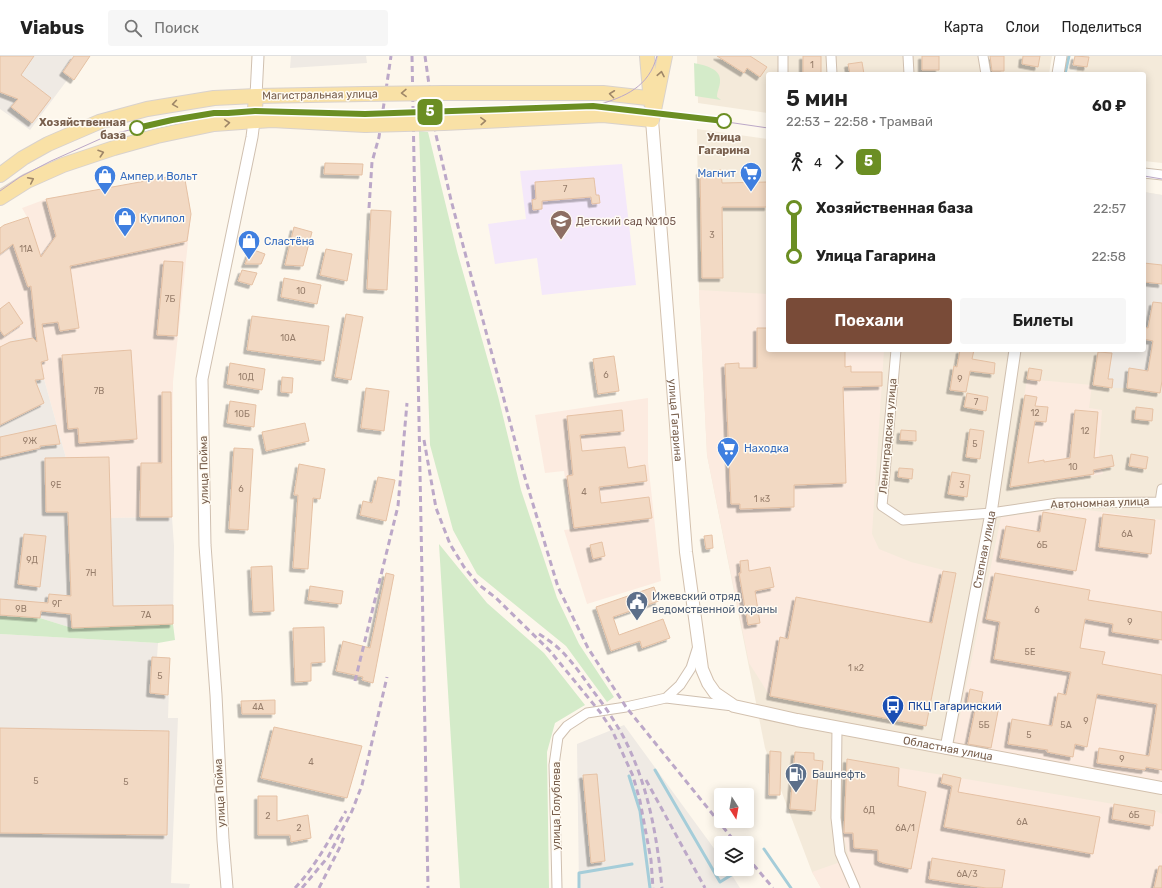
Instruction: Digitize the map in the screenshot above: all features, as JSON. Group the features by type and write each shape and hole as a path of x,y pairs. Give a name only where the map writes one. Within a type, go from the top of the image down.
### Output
{"main road":[{"name":"улица Гагарина","path":"647,56 653,98 652,120 686,552 698,645 702,669 708,683 715,693 734,706"},
{"name":"улица Гагарина","path":"653,98 665,56"},
{"name":"Магистральная улица","path":"0,175 23,158 48,144 99,122 147,109 214,98 365,94 603,92 653,98"},
{"name":"улица Пойма","path":"254,120 256,96"},
{"path":"0,198 27,181 63,165 114,148 157,136 214,124 254,120 365,125 444,123 603,114 652,120"},
{"name":"Областная улица","path":"734,706 797,720 837,726 1162,788"}],"street":[{"name":"улица Пойма","path":"256,96 258,56"},
{"path":"783,56 784,72"},
{"path":"831,56 832,72"},
{"path":"908,56 909,72"},
{"path":"983,56 986,72"},
{"path":"1058,72 1061,56"},
{"name":"улица Пойма","path":"227,888 222,840 216,695 205,545 202,379 233,234 254,120"},
{"path":"1146,173 1162,175"},
{"name":"Ленинградская улица","path":"896,352 882,506 903,520 991,513"},
{"name":"Степная улица","path":"946,748 991,513 1015,352"},
{"path":"1161,502 1162,489"},
{"name":"Автономная улица","path":"991,513 1058,503 1161,502"},
{"path":"666,698 680,685 691,668 698,645"},
{"path":"666,698 734,706"},
{"name":"улица Голублева","path":"557,888 554,765 558,737 566,726 587,714 666,698"},
{"path":"837,726 836,818 840,853 855,888"}],"shaded area":[{"path":"0,56 85,56 30,130 0,109"},
{"path":"291,56 366,56 367,63 290,68"},
{"path":"697,56 1052,56 1049,72 766,72 766,113 698,103"},
{"path":"1080,56 1162,56 1162,163 1146,161 1146,72 1076,72"},
{"path":"697,129 766,139 766,352 1146,352 1146,192 1162,195 1162,888 821,888 812,872 765,748 707,455 699,290"},
{"name":"Детский сад №105","path":"622,164 636,285 542,295 537,258 495,264 488,224 526,219 520,171"},
{"path":"184,174 191,214 173,382 172,517 111,518 109,457 66,458 44,379 41,362 48,360 13,340 0,347 0,229 27,217 22,208 46,199"},
{"path":"1146,192 1162,195 1162,379 1160,393 1092,385 1098,352 1146,352"},
{"name":"ПКЦ Гагаринский","path":"699,290 766,294 766,352 884,352 872,534 879,549 911,562 956,573 926,726 770,696 749,663 707,455"},
{"path":"44,336 48,360 41,362 44,379 66,458 109,457 111,518 172,517 174,546 173,624 72,628 40,618 0,616 0,347 13,340"},
{"path":"1027,379 1092,385 1089,408 1102,410 1099,453 1103,474 1010,487"},
{"path":"648,398 648,462 661,581 587,604 564,530 572,529 564,471 545,473 535,415"},
{"path":"1088,510 1162,520 1162,781 954,745 1001,517 1044,511"},
{"path":"0,634 158,643 157,657 170,658 168,718 178,718 171,883 190,884 189,888 0,888"},
{"path":"624,725 714,848 714,876 732,876 740,888 579,888 577,744"},
{"path":"847,759 1155,811 1162,814 1162,888 821,888 812,872 849,859 843,833"}],"green space":[{"path":"694,63 711,68 718,73 720,77 720,85 717,97 721,100 695,96"},
{"path":"419,131 428,132 457,251 498,396 521,490 557,598 579,644 614,697 607,702 566,646 477,574 453,530 430,445"},
{"path":"439,544 487,603 544,653 585,705 555,723 547,752 549,888 460,888"},
{"path":"0,616 40,618 72,628 173,624 175,640 158,643 0,634"}],"building":[{"path":"0,56 34,56 21,75 51,98 32,123 11,107 18,99 0,92"},
{"path":"74,56 90,56 74,80 63,72"},
{"path":"717,56 750,56 767,67 760,77 747,68 744,73"},
{"path":"803,56 821,56 821,72 803,72"},
{"path":"922,56 939,56 939,70 922,70"},
{"path":"990,56 1004,56 1004,71 992,71"},
{"path":"1023,56 1040,56 1038,67 1022,64"},
{"path":"1075,56 1089,57 1087,67 1073,65"},
{"path":"862,62 864,72 850,72 848,64"},
{"path":"325,163 363,164 362,175 324,174"},
{"path":"721,170 722,183 766,182 766,207 722,207 723,278 702,278 700,171"},
{"path":"184,174 191,214 187,241 70,266 79,328 60,331 58,322 42,324 48,360 41,362 44,379 35,380 44,403 0,425 0,347 10,342 33,338 37,342 31,286 28,287 13,244 0,254 0,228 4,225 28,217 41,257 56,236 46,199"},
{"path":"594,178 596,195 599,195 600,203 592,204 591,197 542,201 542,209 533,210 532,200 536,199 535,182"},
{"path":"371,210 391,211 387,290 367,289"},
{"path":"294,227 312,232 303,266 285,265"},
{"path":"251,249 265,254 261,264 245,264"},
{"path":"326,249 352,254 347,281 320,275"},
{"path":"164,261 183,262 177,336 157,335"},
{"path":"1146,263 1162,265 1162,284 1146,282"},
{"path":"242,270 257,273 252,285 238,281"},
{"path":"284,278 321,285 317,304 281,297"},
{"path":"9,302 23,323 4,336 0,330 0,309"},
{"path":"1153,302 1162,303 1162,381 1160,393 1127,388 1129,368 1148,371 1153,341 1146,339 1146,328 1148,328"},
{"path":"346,314 363,317 351,380 335,377"},
{"path":"252,316 329,326 324,361 247,350"},
{"path":"757,328 766,328 766,352 845,352 845,367 851,366 851,372 882,372 882,386 843,387 846,483 794,485 794,507 740,509 740,504 731,504 725,364 739,363 739,368 757,368"},
{"path":"131,350 137,439 79,443 78,428 68,429 62,355"},
{"path":"960,352 974,352 972,359 995,363 994,374 970,371 966,392 950,390 954,366 957,367"},
{"path":"1098,352 1112,353 1108,379 1113,379 1112,388 1093,385"},
{"path":"614,356 619,391 598,394 593,359"},
{"path":"230,363 265,369 262,390 227,384"},
{"path":"1029,368 1042,370 1040,381 1027,379"},
{"path":"282,377 293,378 292,393 281,392"},
{"path":"366,388 389,391 384,431 361,428"},
{"path":"162,392 171,392 172,517 140,517 141,463 162,463"},
{"path":"967,393 988,397 986,411 964,407"},
{"path":"1025,395 1037,397 1035,406 1048,407 1046,422 1035,421 1028,463 1070,458 1075,410 1098,412 1094,458 1112,455 1114,466 1093,470 1094,474 1010,487"},
{"path":"230,401 256,405 254,427 227,423"},
{"path":"1136,407 1153,409 1152,421 1135,419"},
{"path":"622,410 624,431 580,435 582,451 625,447 628,468 645,465 647,481 599,487 601,503 649,497 652,518 574,528 567,476 573,475 567,416"},
{"path":"305,423 309,441 266,451 262,432"},
{"path":"56,425 60,444 40,446 40,448 0,457 0,437"},
{"path":"970,429 984,431 980,459 966,457"},
{"path":"901,430 916,431 916,441 900,440"},
{"path":"234,448 253,449 248,530 229,529"},
{"path":"1131,454 1148,457 1146,469 1129,466"},
{"path":"109,457 113,606 173,605 173,624 72,628 71,614 41,611 40,618 0,615 0,599 48,603 49,594 71,596 68,512 46,512 45,458"},
{"path":"299,464 325,469 320,499 313,498 308,569 293,568 298,495 294,495"},
{"path":"899,468 913,469 912,479 898,477"},
{"path":"952,472 970,475 967,497 948,494"},
{"path":"378,477 395,480 386,521 360,515 363,501 372,503"},
{"path":"1043,512 1086,519 1076,571 1000,558 1006,526 1040,532"},
{"path":"1103,514 1155,520 1151,554 1099,547"},
{"path":"24,534 46,536 40,587 18,584"},
{"path":"712,535 713,548 706,549 704,536"},
{"path":"602,542 605,556 593,559 590,545"},
{"path":"748,560 749,571 770,567 774,587 755,591 760,623 748,625 739,573 741,573 740,561"},
{"path":"272,566 274,611 253,612 251,567"},
{"path":"943,571 956,573 926,726 770,696 780,637 788,639 796,597 932,623"},
{"path":"386,573 394,575 373,683 362,680 363,677 336,671 343,641 370,648"},
{"path":"995,573 1090,590 1088,600 1162,612 1162,640 1112,632 1113,624 1085,619 1080,648 1105,652 1102,664 1162,675 1162,770 1146,767 1145,770 1097,763 1099,748 1149,756 1157,704 1097,694 1087,747 1075,744 1073,757 1047,752 1048,750 1008,744 1012,719 1052,726 1058,693 1066,695 1071,672 994,659 1000,622 986,619"},
{"path":"310,586 343,591 341,604 308,600"},
{"path":"654,587 659,601 613,617 619,635 663,619 670,638 642,648 640,641 611,651 596,607"},
{"path":"324,627 325,662 311,663 311,681 295,682 293,628"},
{"path":"152,657 170,658 168,695 150,693"},
{"path":"970,689 983,692 981,702 999,706 991,748 968,744 976,706 967,705"},
{"path":"275,700 275,714 242,714 241,701"},
{"path":"274,727 362,746 347,798 261,778"},
{"path":"0,728 169,731 167,835 0,833"},
{"path":"770,751 781,752 780,795 769,795"},
{"path":"795,752 814,753 814,760 823,761 822,773 818,773 815,811 790,809"},
{"path":"847,759 899,768 898,786 926,792 911,869 878,861 878,850 854,848 853,833 844,833"},
{"path":"597,774 605,861 591,863 583,775"},
{"path":"943,774 961,778 958,792 1100,817 1093,854 944,827 952,786 941,783"},
{"path":"258,796 277,796 277,821 308,815 311,838 291,842 290,835 258,835"},
{"path":"1114,804 1155,811 1153,826 1112,819"},
{"path":"932,858 1005,870 1002,888 986,888 929,879"},
{"path":"1159,866 1162,866 1162,888 1154,888"}],"waterway":[{"path":"1065,72 1069,56"},
{"path":"655,770 714,872"},
{"path":"629,776 640,811 650,888"},
{"path":"764,849 791,888"},
{"path":"579,888 579,873 632,864"},
{"path":"717,876 720,882 730,876"}],"tram line":[{"path":"597,105 626,94 642,83 648,76 657,56"},
{"path":"0,191 20,177 51,161 109,135 154,124 214,113 255,111 365,114 593,106 693,117 766,128"},
{"name":"5","path":"137,128 214,113 255,111 365,114 593,106 724,121"},
{"path":"1146,176 1162,179"}],"railway":[{"path":"369,208 372,162 379,137 391,56"},
{"path":"412,56 428,888"},
{"path":"425,56 436,135 451,200 523,471 558,587 588,648 626,707 730,836"},
{"path":"355,681 398,506 407,403"},
{"path":"424,440 436,508 450,544 464,567 478,584 496,598 550,651 600,712 612,730 633,776 640,801 651,860 653,888"},
{"path":"539,634 556,646 571,662 605,707 632,754 650,810 662,888"},
{"path":"302,888 328,857 352,811 362,785 387,677"},
{"path":"646,780 705,888"},
{"path":"295,888 316,861 346,811"},
{"path":"319,888 345,834"},
{"path":"754,865 773,888"}],"place":[{"name":"Улица Гагарина","path":"724,121"},
{"name":"Хозяйственная база","path":"137,128"},
{"name":"Магнит","path":"751,192"},
{"name":"Ампер и Вольт","path":"105,196"},
{"name":"Купипол","path":"125,238"},
{"name":"Детский сад №105","path":"561,240"},
{"name":"Сластёна","path":"249,260"},
{"name":"Находка","path":"728,468"},
{"name":"Ижевский отряд ведомственной охраны","path":"637,622"},
{"name":"ПКЦ Гагаринский","path":"893,726"},
{"name":"Башнефть","path":"796,794"}]}
